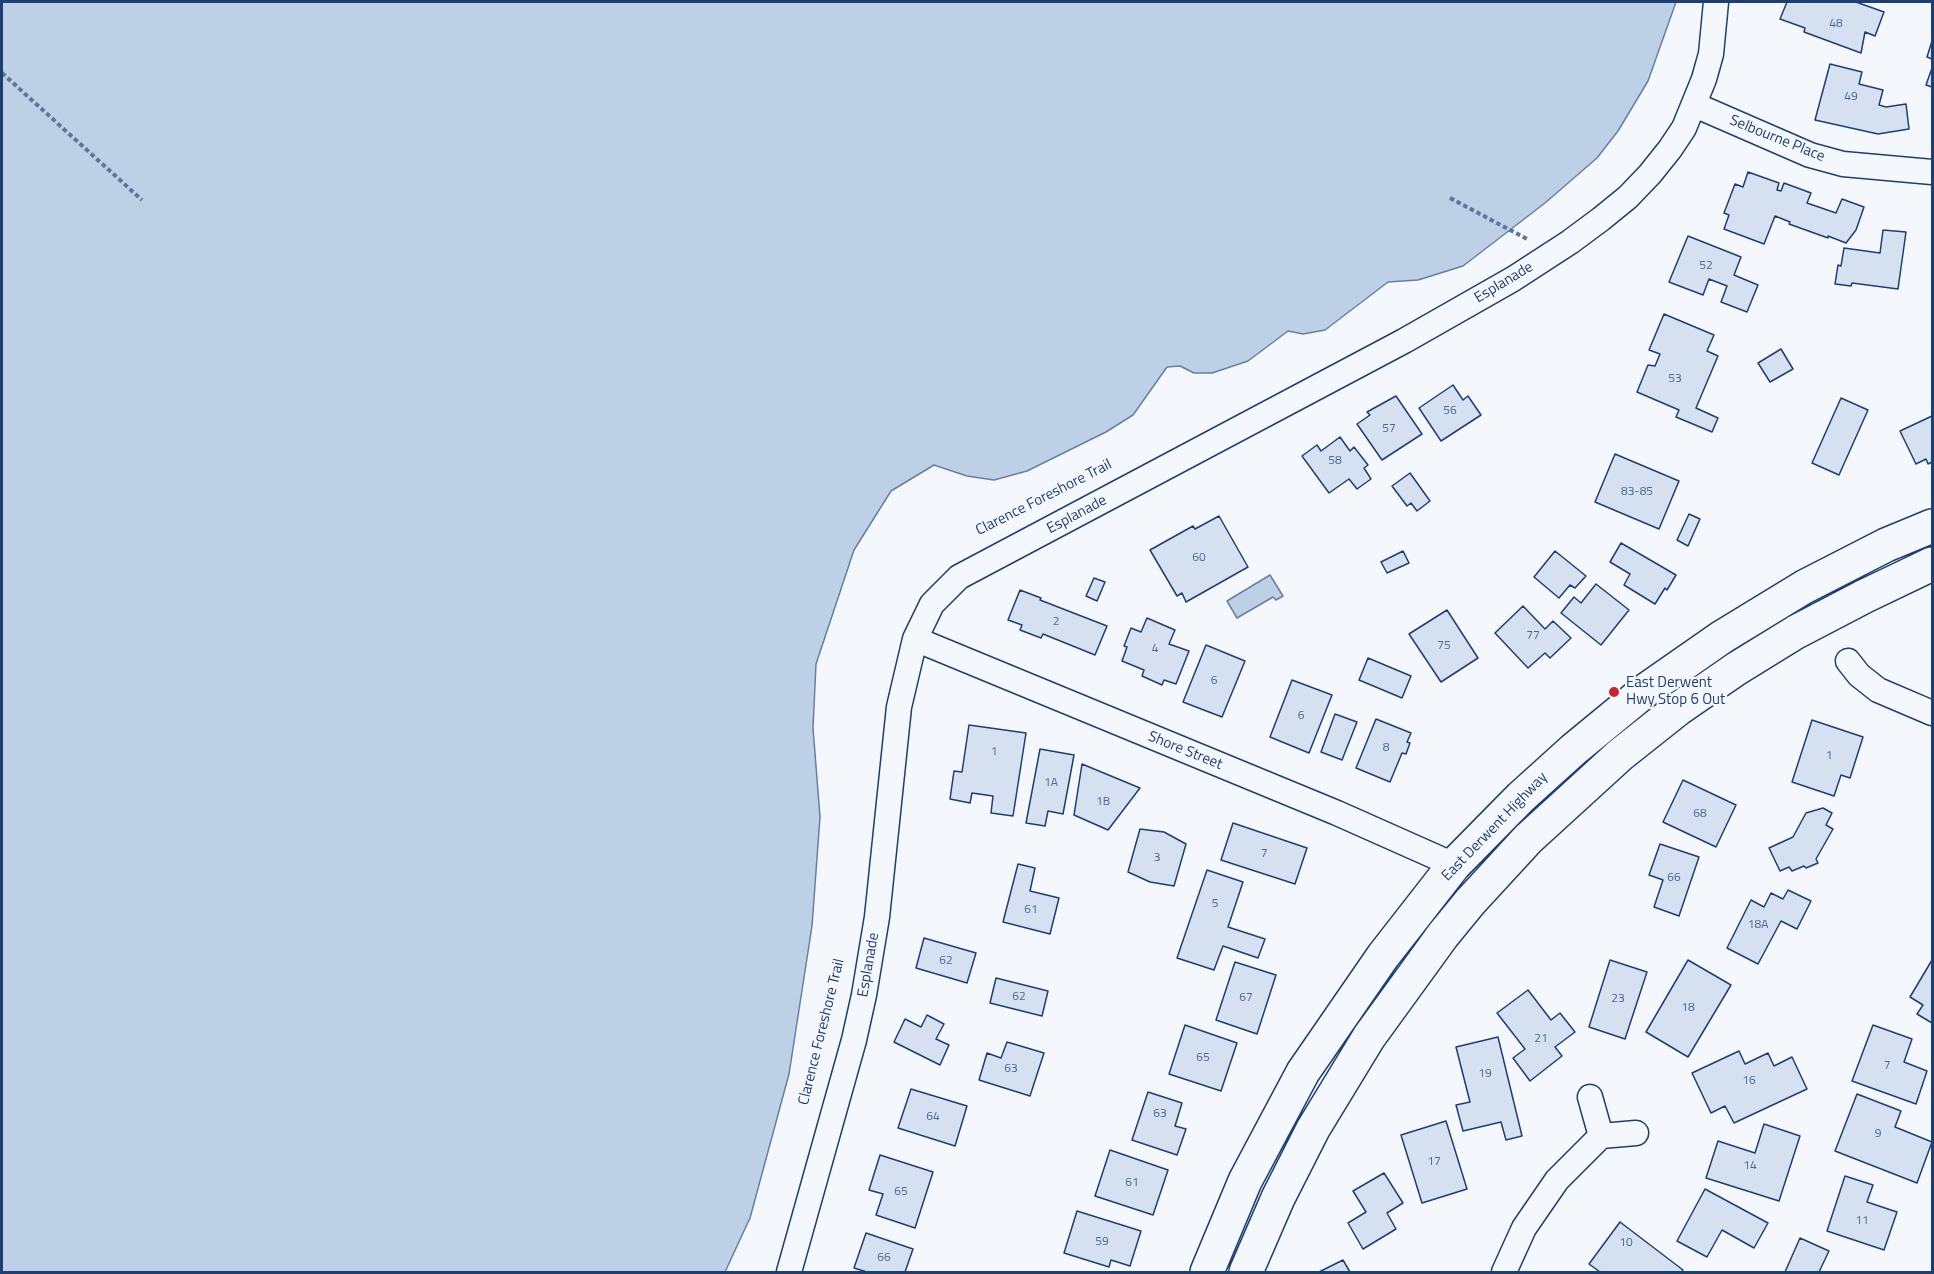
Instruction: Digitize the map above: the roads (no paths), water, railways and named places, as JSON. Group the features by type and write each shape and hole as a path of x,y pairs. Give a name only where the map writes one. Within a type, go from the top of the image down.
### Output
{"main road":[{"name":"East Derwent Highway","path":"1207,1272 1245,1181 1303,1072 1383,956 1454,865 1564,758 1646,690 1722,637 1804,587 1886,545 1932,526"},
{"path":"1246,1272 1278,1198 1313,1129 1369,1037 1443,935 1528,839 1620,755 1678,709 1736,669 1835,611 1932,564"}],"street":[{"name":"Esplanade","path":"789,1272 854,1040 877,917 899,707 915,639 932,604 959,577 1404,341 1513,279 1570,242 1628,197 1675,142 1695,105 1704,80 1711,54 1716,2"},
{"name":"Selbourne Place","path":"1695,105 1810,154 1843,164 1932,172"},
{"name":"Shore Street","path":"915,639 1337,813 1454,865"},
{"path":"1848,661 1859,675 1878,690 1932,713"},
{"path":"1590,1097 1601,1136"},
{"path":"1504,1272 1509,1258 1537,1207 1557,1180 1601,1136 1636,1133"}],"water":[{"path":"2,2 1676,2 1648,81 1618,131 1597,158 1545,203 1463,266 1418,280 1388,282 1325,330 1303,334 1288,331 1248,361 1212,373 1194,373 1180,366 1167,367 1133,415 1106,432 1027,471 994,480 967,476 934,465 891,491 854,550 816,664 813,728 820,817 812,926 789,1074 750,1218 725,1272 2,1272"},
{"path":"1270,575 1283,596 1276,600 1273,597 1237,618 1227,601"}],"place":[{"name":"East Derwent Hwy Stop 6 Out","path":"1614,692"}]}
